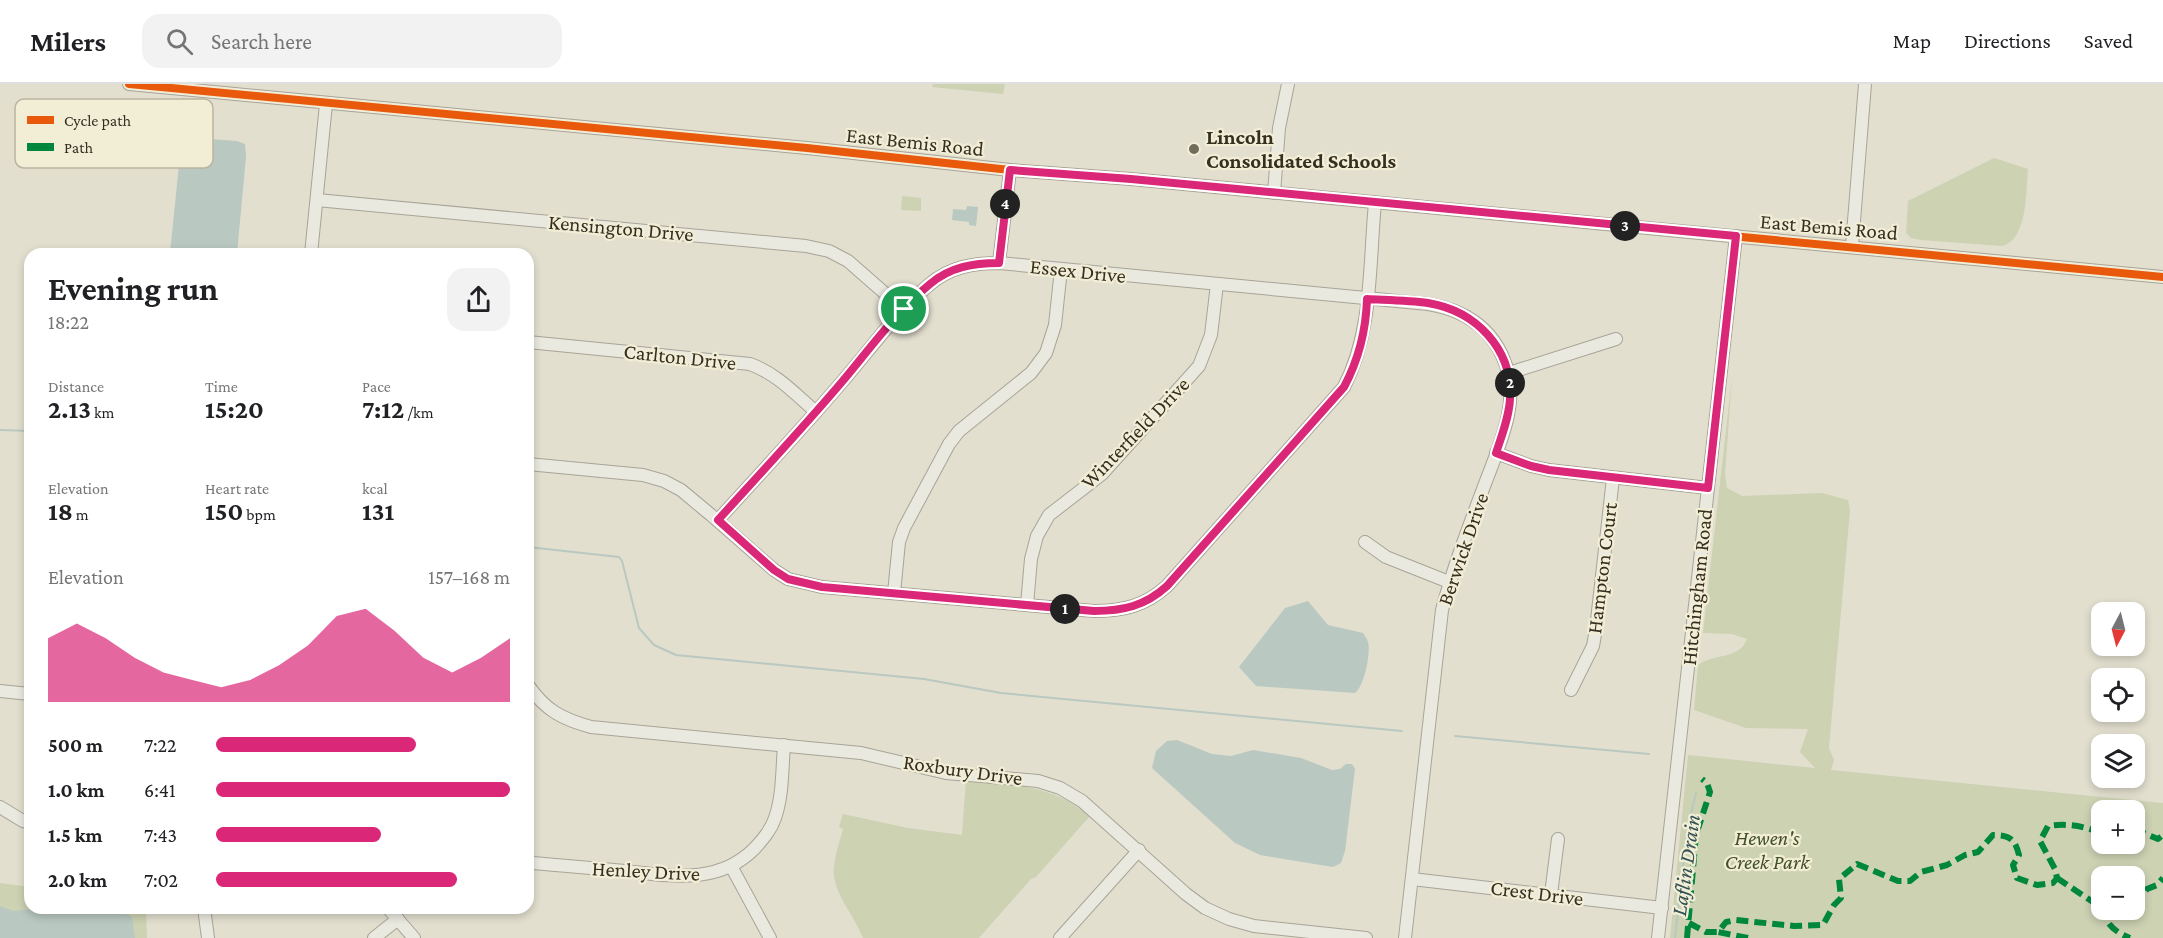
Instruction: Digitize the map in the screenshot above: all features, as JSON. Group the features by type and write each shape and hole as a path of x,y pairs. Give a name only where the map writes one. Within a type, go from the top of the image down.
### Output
{"street":[{"name":"East Bemis Road","path":"129,84 212,88 327,104 2163,277"},
{"path":"1274,193 1279,128 1288,84"},
{"path":"1852,246 1865,84"},
{"path":"312,248 327,104"},
{"path":"999,263 1010,170"},
{"name":"Kensington Drive","path":"317,200 806,246 829,251 848,261 904,309"},
{"path":"534,465 654,477 681,490 774,570 788,579 822,587 1094,611 1115,611 1135,607 1154,598 1167,586 1344,387 1354,369 1360,350 1367,299 1375,202"},
{"name":"Hitchingham Road","path":"1658,938 1736,236"},
{"name":"Essex Drive","path":"718,520 816,412 904,309 931,283 958,267 978,263 999,263 1367,299"},
{"path":"894,593 899,543 904,528 949,444 959,431 1031,373 1046,352 1055,325 1061,269"},
{"name":"Winterfield Drive","path":"1027,605 1031,559 1037,536 1049,515 1102,474 1199,366 1211,335 1217,284"},
{"name":"Berwick Drive","path":"1367,299 1428,303 1461,314 1482,328 1497,346 1503,354 1509,373 1508,415 1449,582 1442,610 1405,938"},
{"path":"1509,373 1616,339"},
{"name":"Carlton Drive","path":"534,343 750,364 766,370 782,381 816,412"},
{"path":"1496,453 1549,470 1708,488"},
{"name":"Hampton Court","path":"1571,690 1593,646 1612,478"},
{"path":"1365,542 1386,557 1449,582"},
{"path":"0,691 24,693"},
{"name":"Roxbury Drive","path":"534,694 553,712 572,722 591,727 861,753 946,772 1038,781 1060,788 1082,801 1205,908 1229,919 1254,926 1366,938"},
{"name":"Henley Drive","path":"534,863 685,877 710,874 742,861 765,837 774,820 779,802 784,745"},
{"path":"0,807 24,821"},
{"path":"1551,894 1558,839"},
{"path":"1060,938 1139,850"},
{"path":"731,866 770,938"},
{"name":"Crest Drive","path":"1412,879 1662,908"},
{"path":"205,914 208,938"},
{"path":"393,914 414,938"},
{"path":"374,938 398,919"}],"green space":[{"path":"933,84 1005,84 1003,94 932,87"},
{"path":"1994,158 2028,169 2024,213 2017,234 2011,242 2002,246 1921,240 1911,238 1906,233 1908,201"},
{"path":"902,196 921,198 921,211 901,210"},
{"name":"Hewen's Creek Park","path":"1732,377 1725,475 1727,488 1742,496 1822,493 1848,500 1850,510 1829,748 1834,760 1831,770 2133,800 2091,800 2091,854 2145,854 2145,801 2163,803 2163,938 1670,938 1688,755 1815,768 1800,752 1808,729 1746,728 1694,710 1698,665 1732,653 1743,646 1747,639 1732,634 1703,633"},
{"path":"966,780 1016,785 1046,792 1075,805 1090,816 979,938 863,938 840,894 834,876 835,857 843,829 839,827 843,814 908,828 962,835"},
{"path":"0,883 24,886 24,914 146,914 147,938 0,938"}],"shaded area":[{"path":"213,139 237,141 245,144 246,157 237,248 171,248 179,168 213,168"},
{"path":"967,206 978,207 976,226 969,225 969,222 952,220 953,209 966,210"},
{"path":"1308,601 1328,625 1363,633 1367,639 1369,647 1366,669 1355,693 1256,686 1239,667 1285,608"},
{"path":"1177,740 1212,754 1231,756 1253,750 1301,758 1332,770 1352,764 1355,769 1345,851 1341,863 1333,867 1260,855 1235,843 1152,768 1156,751 1167,741"},
{"path":"0,906 13,911 24,910 24,914 127,914 132,917 135,938 0,938"}],"waterway":[{"path":"0,430 24,431"},
{"path":"534,548 619,557 622,561 639,628 654,645 676,655 924,679 1001,693 1402,731"},
{"path":"1455,736 1649,754"},
{"name":"Laflin Drain","path":"1675,938 1687,830 1696,793"}],"marked path":[{"path":"1687,938 1696,835 1710,792 1707,783 1702,779"},
{"path":"1748,938 1718,932 1726,922 1736,920 1794,926 1823,925 1834,905 1841,898 1839,879 1857,864 1898,881 1910,881 1921,872 1947,865 1965,855 1978,852 1993,835 2008,837 2016,845 2019,855 2013,865 2017,878 2037,885 2053,883 2057,878 2055,869 2040,841 2048,826 2075,826 2091,830"},
{"path":"2145,834 2158,839 2163,835"},
{"path":"2057,878 2091,901"},
{"path":"2145,892 2157,885 2163,878"},
{"path":"2107,920 2117,931 2130,938"},
{"path":"1689,923 1706,932 1718,932"}],"cycle path":[{"path":"129,84 807,148 1010,170 1131,179 2163,277"}],"place":[{"name":"Lincoln Consolidated Schools","path":"1194,149"}],"route":[{"path":"1010,170 1131,179 1736,236 1708,488 1549,470 1496,453 1508,415 1509,373 1503,354 1490,337 1471,320 1450,309 1428,303 1367,299 1360,350 1354,369 1344,387 1167,586 1154,598 1135,607 1115,611 1094,611 803,584 788,579 774,570 718,520 816,412 904,309 931,283 958,267 978,263 999,263 1010,170"}]}
